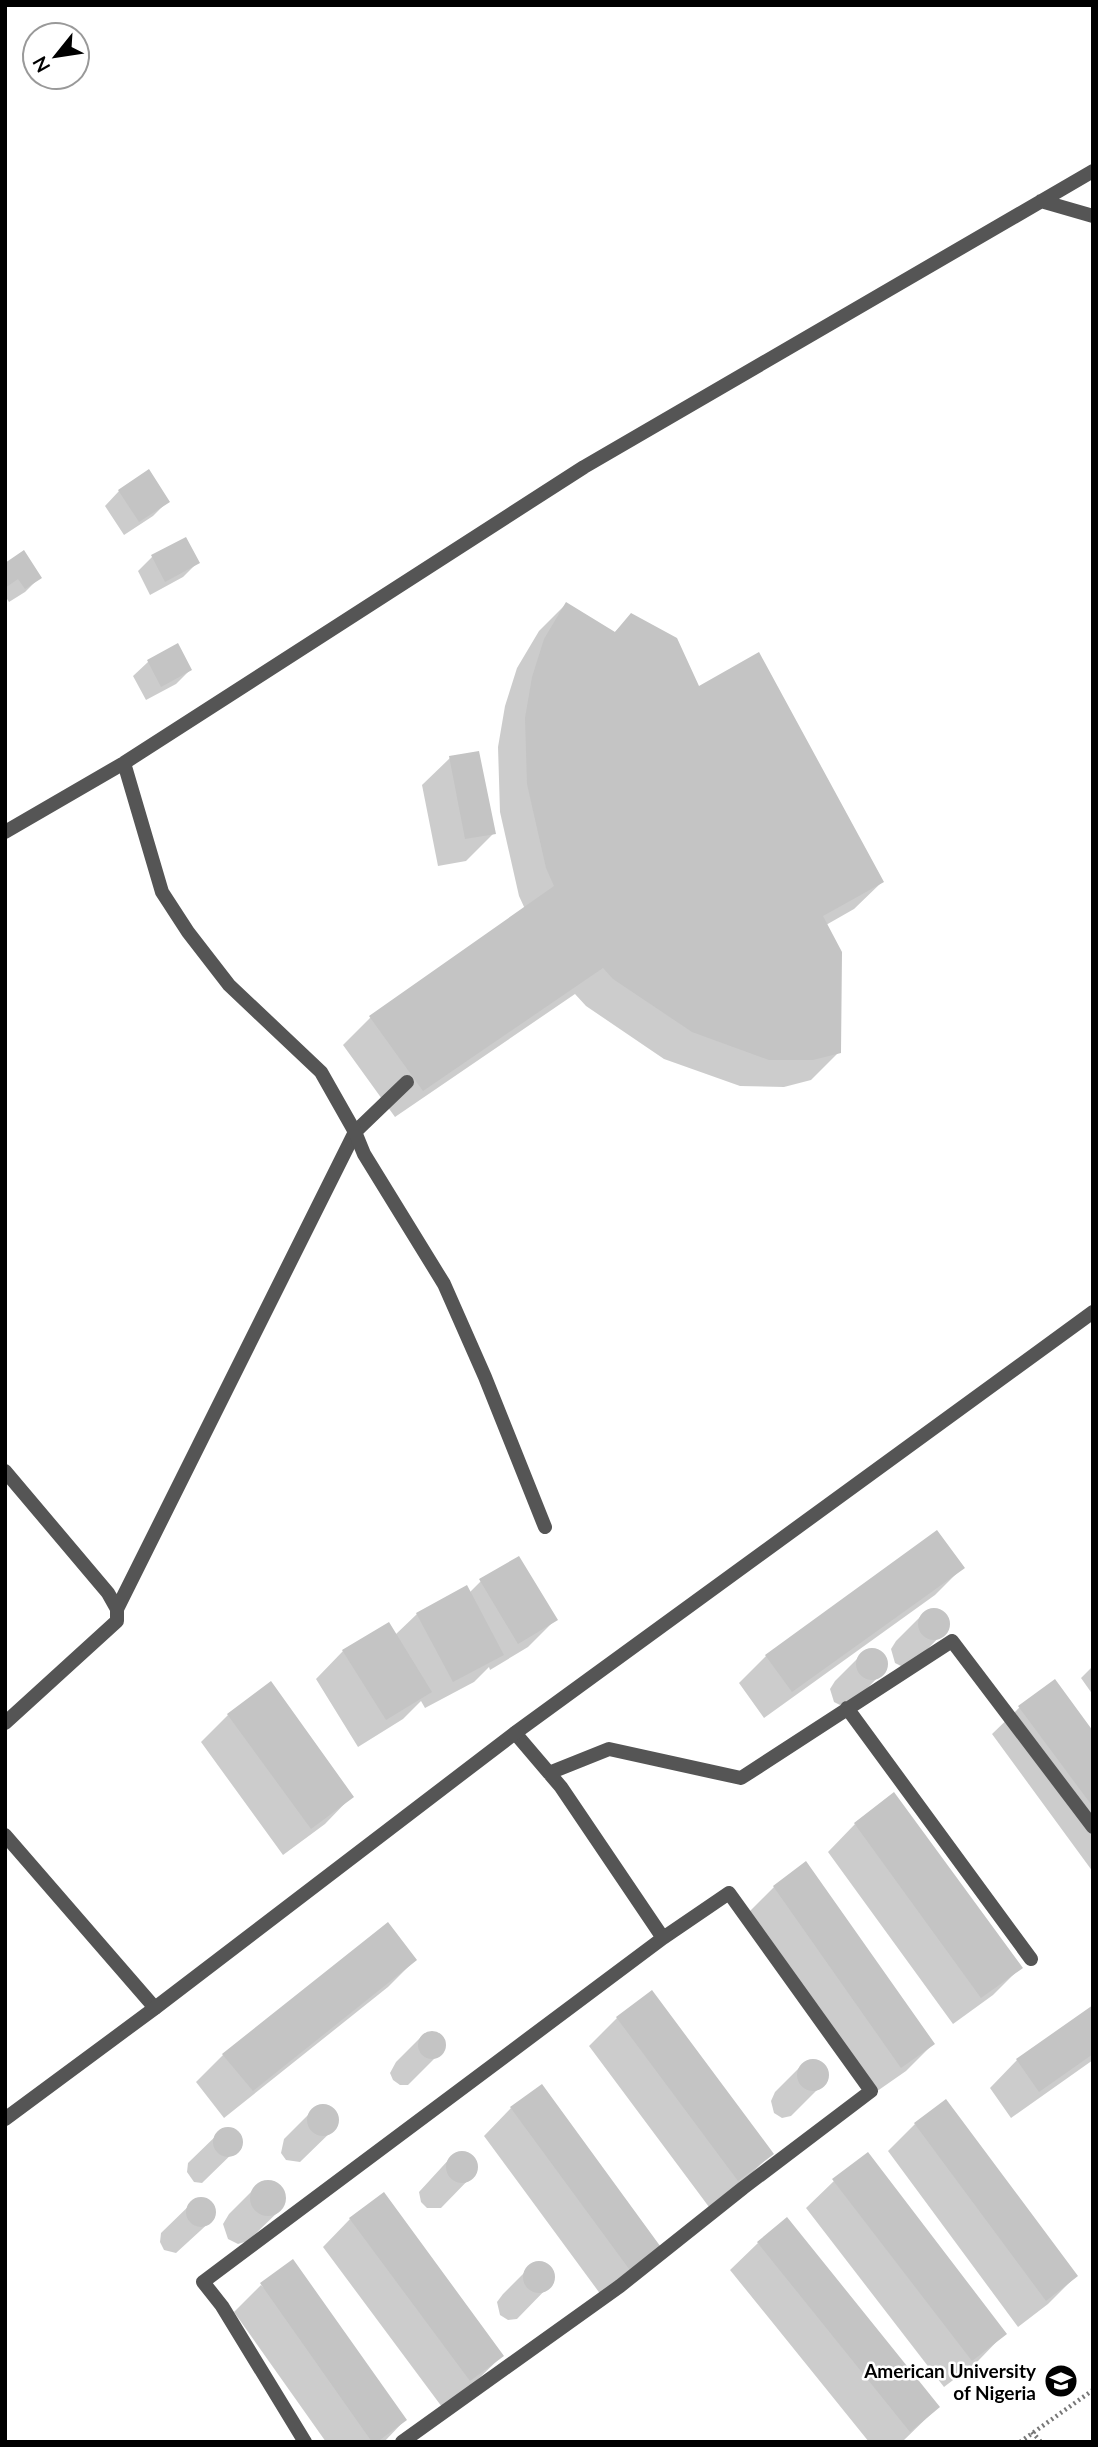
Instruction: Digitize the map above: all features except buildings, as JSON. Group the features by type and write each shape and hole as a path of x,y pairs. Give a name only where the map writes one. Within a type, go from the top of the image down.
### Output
{"street":[{"path":"5,832 124,763 584,467 1093,171"},
{"path":"1041,201 1093,216"},
{"path":"124,763 162,892 188,932 229,985 321,1072 355,1132 364,1154 444,1284 485,1377 545,1527"},
{"path":"5,1723 117,1621 117,1609 355,1132 407,1082"},
{"path":"5,2119 515,1733 1093,1312"},
{"path":"5,1471 108,1592 117,1609"},
{"path":"549,1773 609,1749 741,1778 952,1642 1093,1828"},
{"path":"847,1708 1031,1959"},
{"path":"515,1733 549,1773 663,1938"},
{"path":"5,1835 155,2008"},
{"path":"305,2442 222,2306 203,2282 663,1938 729,1893 871,2091 743,2188 621,2286 402,2442"}],"path":[{"path":"1020,2442 1093,2390"},
{"path":"1032,2432 1041,2442"}],"place":[{"name":"American University of Nigeria","path":"1061,2381"}]}
